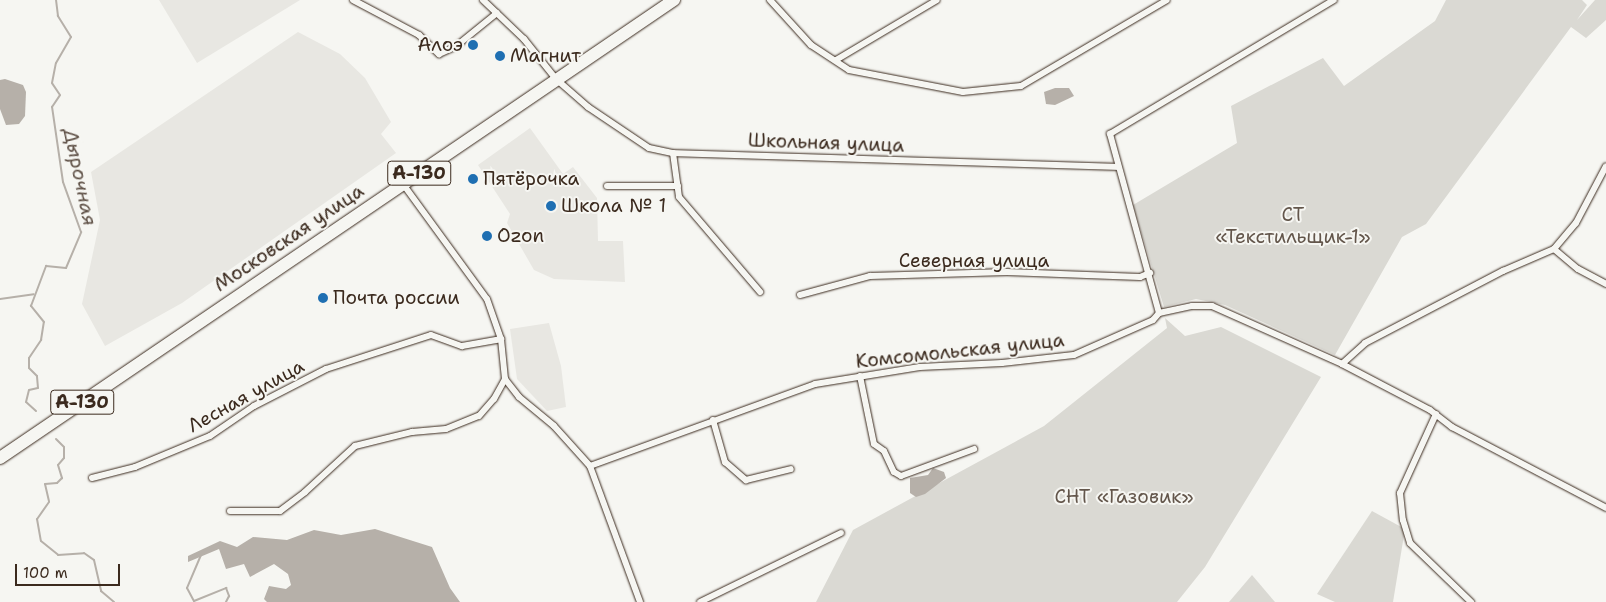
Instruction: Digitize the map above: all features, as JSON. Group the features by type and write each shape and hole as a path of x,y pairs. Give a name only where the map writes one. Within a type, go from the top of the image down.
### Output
{"highway":[{"name":"Московская улица","path":"0,458 556,78 674,0"}],"street":[{"path":"353,0 418,35 439,54 455,47 497,13"},
{"name":"Школьная улица","path":"483,0 524,39 556,78 588,107 650,148 673,153 1118,167"},
{"path":"770,0 811,45 849,70 962,92 999,90 1021,86 1053,69 1167,0"},
{"path":"836,60 937,0"},
{"path":"1160,314 1110,134 1334,0"},
{"path":"673,153 679,197 760,292"},
{"path":"1342,364 1365,343 1503,271 1554,249 1576,223 1606,166"},
{"path":"403,184 487,299 501,339 505,379 519,397 554,426 590,466 640,602"},
{"path":"607,186 678,186"},
{"path":"1554,249 1578,269 1606,284"},
{"name":"Северная улица","path":"800,295 870,276 1007,272 1140,277 1150,273"},
{"name":"Комсомольская улица","path":"590,466 815,384 920,367 1002,363 1074,355 1152,320 1160,314 1192,306 1212,306 1342,364 1436,414 1452,427 1606,508"},
{"name":"Лесная улица","path":"92,478 135,467 210,436 254,406 326,368 431,335 462,346 501,339"},
{"path":"860,376 874,444 884,451 894,472 901,476 974,449"},
{"path":"230,511 280,510 305,492 355,446 412,432 446,429 479,416 494,400 505,379"},
{"path":"1436,414 1400,493 1403,520 1410,543 1471,602"},
{"path":"713,420 725,462 746,480 791,470"},
{"path":"700,602 841,533"}],"shaded area":[{"path":"159,0 300,0 197,63"},
{"path":"298,32 340,54 365,78 391,122 381,134 396,153 182,303 105,346 82,304 100,220 91,172"},
{"path":"5,79 23,85 26,92 25,116 19,124 6,125 0,109 0,80"},
{"path":"1055,88 1069,88 1074,96 1055,105 1046,104 1044,92"},
{"name":"Школа № 1","path":"530,128 563,174 573,167 597,198 598,241 623,241 625,282 554,279 534,270 507,223 510,214 478,165"},
{"path":"549,323 561,366 566,407 547,411 517,379 510,329"},
{"path":"933,468 944,472 946,478 925,494 916,497 910,493 910,478 928,475"},
{"path":"375,529 432,547 450,588 460,602 267,602 264,599 269,586 286,589 291,585 288,574 274,564 250,577 244,564 226,569 219,549 188,562 188,556 220,541 237,547 253,537 287,540 314,530 341,535"}],"green space":[{"name":"СТ «Текстильщик-1»","path":"1446,0 1582,0 1587,5 1577,20 1595,0 1606,0 1606,20 1586,38 1571,27 1426,224 1402,237 1335,355 1225,305 1196,299 1164,307 1133,205 1237,143 1231,106 1323,58 1344,86 1435,21"},
{"name":"СНТ «Газовик»","path":"1165,318 1185,336 1221,327 1321,377 1205,567 1177,602 816,602 853,530 1044,426 1167,328"},
{"path":"1372,511 1405,529 1393,602 1335,602 1317,594"},
{"path":"1252,575 1275,602 1229,602"}],"waterway":[{"name":"Дырочная","path":"36,411 26,402 29,390 38,388 37,376 29,368 29,358 41,340 44,322 31,306 46,266 66,268 81,232 63,182 52,107 60,95 52,83 56,63 71,37 58,16 56,0"},
{"path":"0,299 34,294"},
{"name":"Дырочная","path":"56,439 64,447 64,458 58,465 62,478 57,483 45,484 49,502 37,519 41,541 58,555 84,553 94,560 101,591 114,602"},
{"name":"Дырочная","path":"201,555 187,588 194,601 226,588 229,596 226,602"}],"place":[{"name":"Алоэ","path":"473,45"},
{"name":"Магнит","path":"500,56"},
{"name":"Пятёрочка","path":"473,179"},
{"name":"Школа № 1","path":"551,206"},
{"name":"Ozon","path":"487,236"},
{"name":"Почта россии","path":"323,298"}]}
